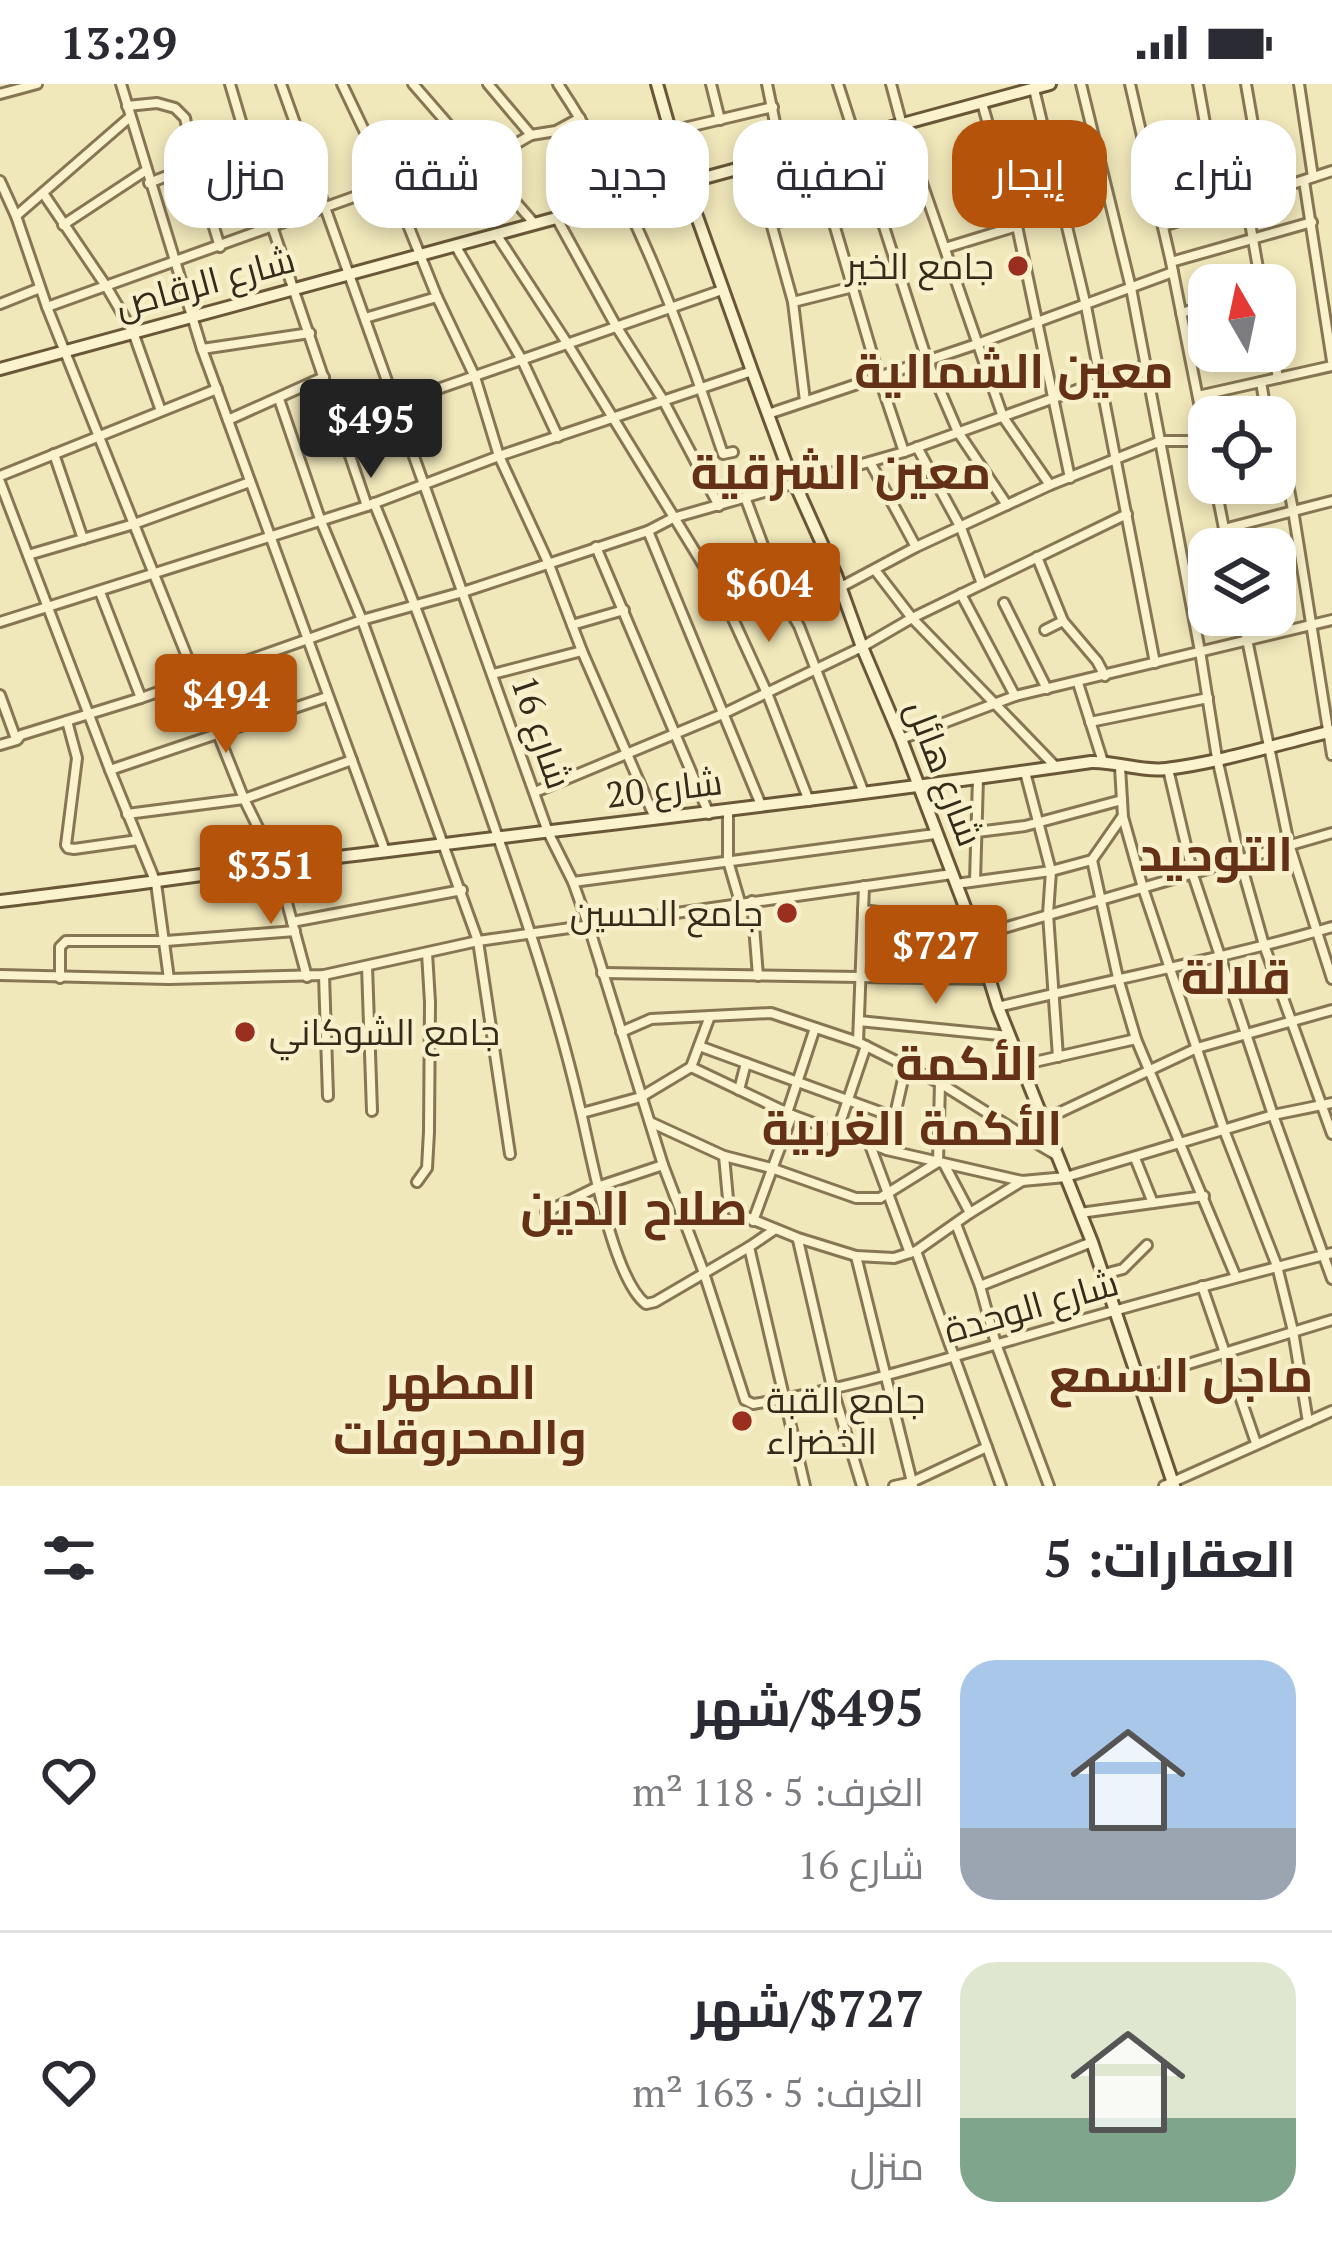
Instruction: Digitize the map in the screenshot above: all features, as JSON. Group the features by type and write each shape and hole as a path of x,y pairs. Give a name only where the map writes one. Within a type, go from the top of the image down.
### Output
{"street":[{"path":"0,94 37,84"},
{"path":"121,84 202,350 385,851"},
{"path":"230,84 242,120"},
{"name":"شارع 16","path":"281,84 293,120"},
{"path":"341,84 359,120"},
{"path":"412,84 444,120"},
{"path":"488,84 531,135"},
{"path":"522,141 580,118 558,84"},
{"name":"شارع هائل","path":"657,84 668,120"},
{"path":"711,84 720,120"},
{"path":"766,84 775,120"},
{"path":"838,84 848,120"},
{"path":"891,84 901,120"},
{"name":"شارع الرقاص","path":"921,120 1050,84"},
{"path":"1081,84 1132,288 1217,758 1240,860 1264,945 1327,1105 1332,1134"},
{"path":"1130,84 1138,120"},
{"path":"1198,84 1204,120"},
{"path":"1246,84 1252,120"},
{"path":"1193,372 1198,396 1332,363 1327,286 1312,222 1299,84"},
{"path":"1034,88 1086,306 1155,663"},
{"path":"16,216 128,112 157,103 175,108 184,120"},
{"path":"982,104 987,120"},
{"path":"709,122 773,107"},
{"path":"63,225 145,171"},
{"path":"1296,184 1332,171"},
{"path":"149,183 164,177"},
{"path":"0,181 244,800 277,866 307,976"},
{"path":"43,193 133,332 161,411"},
{"path":"928,199 1004,417 1050,485"},
{"path":"522,209 533,222"},
{"name":"شارع 16","path":"328,217 548,832 589,926 663,1165 745,1400"},
{"name":"شارع الرقاص","path":"0,369 546,219"},
{"path":"768,414 1086,306 1172,267 1312,222"},
{"path":"214,228 220,247"},
{"path":"47,307 267,228"},
{"path":"273,228 370,504 416,604 533,934 582,1113 597,1187 636,1297 646,1304 656,1302 776,1229"},
{"path":"409,228 475,377 499,456 656,820"},
{"path":"562,228 719,506"},
{"path":"638,228 723,454 733,452"},
{"name":"شارع هائل","path":"701,228 768,414 901,739 998,1007 1092,1241 1170,1485"},
{"path":"772,228 793,302 805,400"},
{"path":"836,228 904,452"},
{"path":"883,228 927,360 958,432 1007,505"},
{"path":"945,248 1010,228"},
{"path":"1017,228 1070,478"},
{"path":"1163,228 1188,346"},
{"path":"1251,228 1257,264"},
{"path":"495,233 723,597 767,693 808,801"},
{"path":"454,244 522,360 558,437"},
{"path":"793,302 853,287"},
{"path":"0,304 40,288"},
{"path":"340,423 722,290"},
{"path":"365,318 437,297"},
{"path":"1181,313 1188,311"},
{"path":"202,350 310,333"},
{"path":"0,745 362,620 648,531 673,518 904,452 1146,365"},
{"path":"0,622 370,504 752,371"},
{"path":"1277,372 1278,378"},
{"path":"228,420 324,377"},
{"path":"1261,382 1264,396"},
{"path":"170,980 156,883 0,479 217,389"},
{"path":"279,399 478,941 510,1154"},
{"path":"841,587 1050,485 1161,441 1188,441"},
{"path":"917,447 961,527 982,584"},
{"path":"54,454 82,539"},
{"path":"870,462 916,548"},
{"path":"28,555 134,524 250,482"},
{"path":"745,497 864,794"},
{"path":"1231,528 1332,500"},
{"path":"1292,504 1332,755"},
{"path":"535,792 725,713 1127,514"},
{"path":"648,531 762,807"},
{"path":"596,547 709,814"},
{"path":"1037,557 1063,621 1105,676"},
{"path":"874,569 912,618 1056,767"},
{"path":"100,592 141,698"},
{"path":"961,594 1015,696"},
{"path":"1004,603 1047,689"},
{"path":"572,625 624,610"},
{"path":"901,739 1015,696 1332,620"},
{"path":"1045,630 1063,621"},
{"path":"1246,636 1289,844 1332,979"},
{"path":"493,674 582,651"},
{"path":"1078,683 1103,762"},
{"path":"0,695 16,740"},
{"path":"110,770 327,697"},
{"path":"1090,722 1208,698"},
{"path":"67,721 77,758 68,848 138,840"},
{"name":"شارع 20","path":"0,901 1056,767 1103,762 1168,769 1330,731"},
{"path":"127,814 244,800 352,760"},
{"path":"1120,766 1123,817 1143,888 1224,1130 1277,1266 1308,1422"},
{"path":"1168,769 1193,875 1273,1115 1328,1254 1332,1279"},
{"path":"1025,772 1052,872 1048,914 1058,1057"},
{"path":"975,881 978,778"},
{"path":"976,832 1025,826 1122,800"},
{"path":"728,811 728,861 740,902"},
{"path":"0,975 170,980 324,975 478,941 740,902 864,886 1052,872 1092,860 1123,817"},
{"path":"863,910 973,930 1193,875 1332,833"},
{"path":"573,882 935,834"},
{"path":"1092,860 1136,1039 1236,1277"},
{"path":"837,1132 862,1044 864,886"},
{"path":"60,978 60,946 66,941 166,941 294,926 462,890"},
{"path":"752,901 758,976"},
{"path":"998,1007 1332,927"},
{"path":"418,1182 427,1168 429,1132 428,952"},
{"path":"368,966 372,1111"},
{"path":"602,973 990,979"},
{"path":"324,975 328,1096"},
{"path":"1018,1132 1197,1048 1332,1010"},
{"path":"621,1032 651,1019 771,1013 862,1044 940,1084 1058,1156"},
{"path":"582,1113 641,1097 691,1067 710,1016"},
{"path":"859,1021 1010,1036"},
{"path":"753,1221 815,1028"},
{"path":"1021,1065 1136,1039"},
{"path":"699,1046 894,1117"},
{"path":"739,1090 746,1063"},
{"path":"887,1150 906,1066"},
{"path":"691,1067 789,1114 887,1150 1022,1181 1066,1177 1273,1115 1327,1105"},
{"path":"940,1084 941,1163 970,1213"},
{"path":"649,1121 724,1156 856,1198 880,1198 941,1163"},
{"path":"869,1143 1001,1486"},
{"path":"724,1156 728,1199 734,1212 856,1256 894,1258 913,1252 1022,1181"},
{"path":"1135,1158 1153,1202"},
{"path":"546,1212 597,1187 663,1165"},
{"path":"1080,1213 1204,1196"},
{"path":"956,1224 1048,1486"},
{"path":"798,1238 832,1387 862,1486"},
{"path":"980,1286 1092,1241"},
{"path":"1104,1274 1123,1269 1147,1245"},
{"path":"749,1247 805,1486"},
{"name":"شارع الوحدة","path":"745,1400 753,1404 954,1357 1328,1254"},
{"path":"856,1256 912,1484"},
{"path":"1202,1286 1256,1444"},
{"path":"1139,1378 1332,1320"},
{"path":"1170,1485 1332,1411"},
{"path":"894,1486 912,1484 987,1447"}],"place":[{"name":"جامع الخير","path":"1018,266"},
{"name":"جامع الحسين","path":"787,913"},
{"name":"جامع الشوكاني","path":"245,1032"},
{"name":"جامع القبة الخضراء","path":"742,1421"}],"district":[{"name":"معين الشمالية","path":"1014,371"},
{"name":"معين الشرقية","path":"841,472"},
{"name":"التوحيد","path":"1216,854"},
{"name":"قلالة","path":"1236,977"},
{"name":"الأكمة","path":"967,1063"},
{"name":"الأكمة الغربية","path":"912,1128"},
{"name":"صلاح الدين","path":"634,1208"},
{"name":"ماجل السمع","path":"1181,1375"},
{"name":"المطهر والمحروقات","path":"460,1410"}]}
